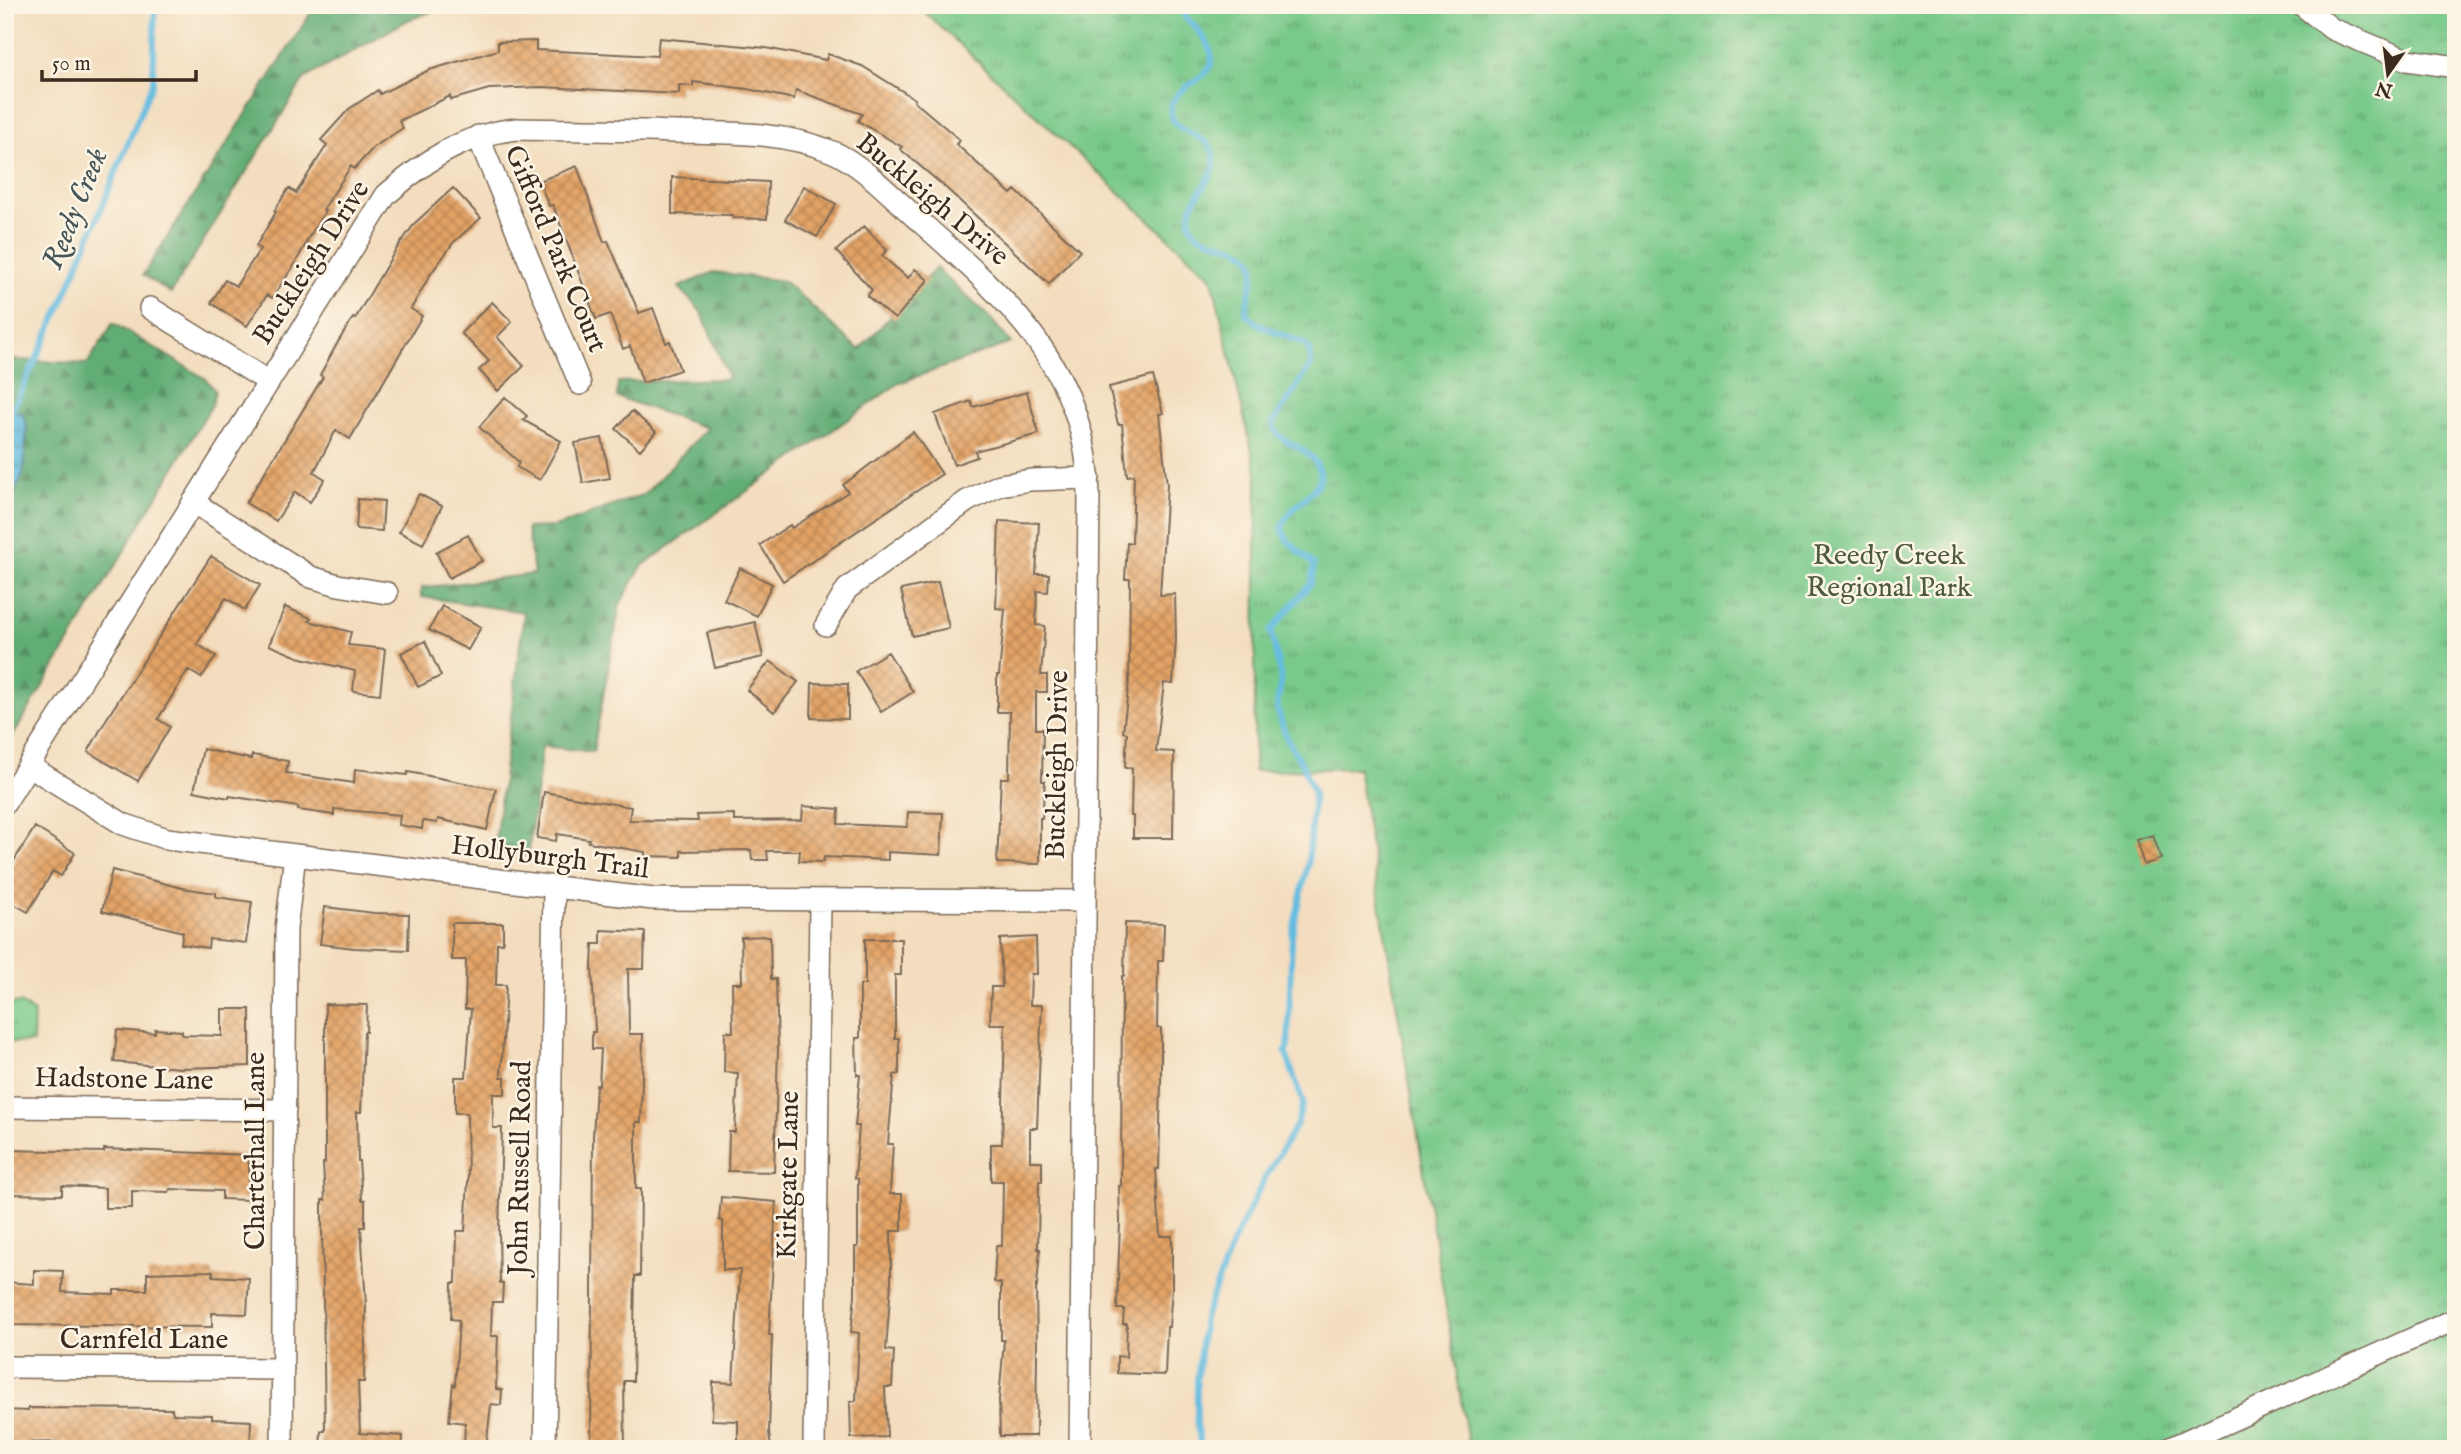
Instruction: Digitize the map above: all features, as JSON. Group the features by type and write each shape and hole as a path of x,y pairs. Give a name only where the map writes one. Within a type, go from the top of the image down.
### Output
{"street":[{"path":"2302,5 2332,29 2407,60 2456,67"},
{"name":"Buckleigh Drive","path":"5,803 386,195 416,169 449,148 478,136 517,130 762,133 835,153 868,175 1003,297 1034,335 1060,377 1082,428 1089,478 1080,1449"},
{"name":"Gifford Park Court","path":"478,136 580,384"},
{"path":"150,308 269,382"},
{"path":"826,625 847,589 967,501 1000,485 1031,480 1089,478"},
{"path":"193,502 311,577 338,585 387,593"},
{"name":"Hollyburgh Trail","path":"29,766 122,824 167,839 653,899 1085,901"},
{"name":"Charterhall Lane","path":"282,1449 286,929 295,855"},
{"name":"John Russell Road","path":"545,1449 554,888"},
{"name":"Kirkgate Lane","path":"814,1449 820,901"},
{"name":"Hadstone Lane","path":"5,1107 285,1110"},
{"path":"2168,1449 2456,1319"},
{"name":"Carnfeld Lane","path":"5,1367 283,1369"}],"green space":[{"path":"316,5 451,5 408,20 304,79 171,293 143,275"},
{"name":"Reedy Creek Regional Park","path":"917,5 2456,5 2456,1449 1469,1449 1358,768 1254,771 1257,473 1212,278"},
{"path":"936,268 989,317 1011,343 899,383 642,566 620,604 593,752 542,746 528,856 494,851 524,612 421,597 421,588 534,574 527,528 555,527 645,494 707,428 617,397 618,382 729,379 702,313 679,287 714,272 784,281 859,350"},
{"path":"113,323 206,379 215,391 212,405 5,749 5,359 87,364"},
{"path":"20,1003 34,1013 33,1043 5,1042 5,1005"}],"water":[{"path":"20,410 27,427 24,469 12,499 5,528 5,413"}],"building":[{"path":"659,38 766,48 826,60 828,54 862,66 915,99 914,101 960,140 956,144 1011,194 1015,190 1080,251 1049,284 900,149 902,147 858,121 862,114 796,90 794,99 693,82 693,86 679,85 679,94 542,87 489,89 451,100 450,96 399,121 403,128 374,147 354,169 351,166 323,210 325,211 293,267 272,298 267,295 247,326 211,303 225,280 236,286 260,249 256,246 276,212 274,211 289,188 296,193 327,145 321,140 349,109 378,90 380,94 429,70 498,50 498,42 536,41 536,50 657,56"},
{"path":"577,166 604,242 608,241 639,313 653,308 666,343 670,341 680,370 643,383 630,346 623,349 610,314 596,319 553,205 549,206 539,181"},
{"path":"672,177 768,182 767,219 733,218 733,215 672,214"},
{"path":"804,186 836,204 817,237 785,220"},
{"path":"453,188 481,218 454,242 430,275 411,309 422,316 350,439 336,430 314,472 325,479 310,502 295,492 276,521 246,503 323,377 320,375 338,342 353,318 355,319 395,251 415,223"},
{"path":"864,226 887,250 882,256 908,278 915,269 928,280 895,319 867,296 872,290 836,251"},
{"path":"492,302 512,322 497,337 524,366 498,391 479,370 489,361 461,333"},
{"path":"1153,376 1163,413 1159,414 1167,485 1160,595 1175,594 1176,639 1173,684 1164,683 1156,751 1174,752 1173,838 1133,838 1132,768 1125,768 1127,733 1123,732 1129,681 1130,579 1125,579 1127,543 1132,543 1134,475 1127,476 1122,424 1118,424 1109,387"},
{"path":"1027,392 1039,434 975,451 977,457 954,465 935,414 971,401 973,407"},
{"path":"505,397 527,416 523,420 561,441 540,480 517,467 519,462 479,427"},
{"path":"632,411 656,432 640,450 616,429"},
{"path":"913,432 942,474 783,581 760,545 848,492 843,485"},
{"path":"602,438 610,478 583,483 575,443"},
{"path":"419,494 442,506 423,544 399,532"},
{"path":"358,499 384,501 382,531 356,529"},
{"path":"999,521 1039,523 1036,574 1049,574 1048,592 1037,591 1036,625 1045,626 1041,675 1047,675 1047,692 1036,692 1036,729 1043,729 1042,781 1045,781 1040,818 1040,864 997,863 1001,778 1009,778 1010,712 997,712 997,675 1005,609 996,608"},
{"path":"468,535 482,561 449,578 436,552"},
{"path":"211,556 260,585 245,610 226,598 197,644 216,656 201,678 188,670 158,719 170,727 138,781 88,752"},
{"path":"740,568 772,584 757,616 724,600"},
{"path":"938,582 949,628 912,636 901,590"},
{"path":"442,606 481,627 468,650 429,630"},
{"path":"285,607 311,618 309,621 351,632 348,645 385,649 380,694 353,691 355,671 298,657 269,645"},
{"path":"755,622 763,657 715,668 707,633"},
{"path":"425,641 441,676 418,687 401,653"},
{"path":"888,652 913,692 881,712 856,671"},
{"path":"770,661 798,682 774,712 747,690"},
{"path":"812,683 848,684 848,719 811,718"},
{"path":"203,749 251,759 252,755 288,761 286,773 354,783 355,769 407,775 408,772 496,789 487,830 438,819 437,823 423,821 422,829 399,825 400,815 334,809 334,815 194,791"},
{"path":"544,792 631,807 629,820 698,821 697,815 734,814 734,821 802,820 803,806 839,809 838,824 907,827 908,812 943,813 941,855 888,852 888,860 824,857 823,862 799,861 800,851 767,851 768,860 752,860 751,850 681,851 681,857 645,856 645,852 588,842 589,839 557,834 556,841 537,838"},
{"path":"35,827 75,853 61,876 53,871 28,912 5,899 5,875"},
{"path":"2153,835 2161,859 2144,865 2136,840"},
{"path":"112,870 182,888 216,893 216,897 252,902 246,943 209,939 208,948 181,944 183,932 102,911"},
{"path":"325,907 409,914 408,950 320,944"},
{"path":"452,923 503,923 503,943 497,943 496,985 506,985 501,1077 505,1077 505,1094 493,1094 493,1128 502,1128 499,1232 500,1283 503,1284 502,1302 492,1302 491,1336 498,1336 496,1389 502,1390 501,1405 491,1404 486,1449 464,1449 465,1423 449,1421 453,1384 455,1385 459,1320 451,1319 452,1283 456,1283 457,1231 465,1231 468,1181 467,1113 455,1113 455,1077 466,1077 471,1009 465,1009 466,960 452,960"},
{"path":"1125,923 1164,924 1163,961 1158,961 1157,1028 1161,1029 1161,1081 1159,1169 1156,1169 1160,1236 1172,1236 1172,1289 1165,1375 1117,1373 1117,1356 1126,1357 1127,1324 1123,1324 1124,1309 1117,1309"},
{"path":"601,930 645,932 644,969 628,969 629,1034 643,1034 641,1122 636,1122 636,1189 641,1189 640,1276 635,1276 633,1381 624,1381 625,1449 591,1449 593,1137 601,1049 592,1049 592,1032 595,1032 592,967 593,944 601,944"},
{"path":"770,936 771,979 776,979 778,1050 774,1172 728,1171 729,1132 735,1132 738,1073 724,1072 725,1032 733,1032 732,983 742,983 741,937"},
{"path":"1036,937 1037,974 1031,974 1030,1005 1042,1005 1037,1128 1030,1128 1030,1161 1042,1161 1042,1181 1039,1181 1040,1249 1036,1285 1036,1436 1000,1436 999,1400 1004,1340 1001,1340 1001,1283 994,1282 996,1246 1002,1246 1003,1181 991,1181 991,1144 1002,1144 1005,1024 990,1024 991,987 1002,987 1000,939"},
{"path":"865,939 901,939 901,975 895,975 895,1038 899,1038 899,1074 894,1075 888,1144 893,1144 890,1194 902,1194 902,1231 891,1231 891,1283 886,1350 894,1351 892,1387 885,1387 887,1437 851,1438 850,1402 856,1401 859,1333 851,1332 855,1296 855,1247 858,1247 858,1179 855,1178 859,1126 855,1126 860,1075 857,1075 856,1038 860,1038 860,985 865,985"},
{"path":"325,1004 367,1005 361,1112 357,1112 358,1161 362,1200 365,1200 365,1227 361,1227 366,1304 364,1382 358,1382 360,1433 403,1436 402,1449 320,1449 321,1431 325,1431 322,1200 325,1200"},
{"path":"222,1009 250,1009 250,1066 180,1068 114,1062 117,1030 155,1033 155,1029 182,1031 182,1035 222,1036"},
{"path":"104,1149 249,1155 249,1200 222,1199 222,1191 132,1191 132,1208 105,1208 105,1188 62,1186 62,1195 5,1194 5,1150 104,1152"},
{"path":"721,1197 776,1202 769,1335 772,1335 769,1432 771,1449 738,1449 738,1421 712,1420 713,1382 733,1383 740,1270 723,1270 723,1221 719,1220"},
{"path":"34,1270 63,1271 62,1292 114,1294 114,1290 147,1290 147,1273 213,1271 213,1276 249,1278 247,1314 212,1313 212,1327 5,1325 5,1282 34,1284"},
{"path":"28,1408 172,1409 173,1414 212,1415 212,1419 251,1421 250,1449 101,1449 69,1447 69,1442 5,1443 5,1410 28,1411"}],"waterway":[{"name":"Reedy Creek","path":"5,420 10,415 62,304 153,82 155,5"},
{"path":"1185,5 1185,17 1204,38 1212,55 1211,65 1205,74 1178,94 1172,102 1173,120 1203,140 1212,151 1214,161 1213,171 1192,206 1191,225 1203,237 1243,251 1250,258 1254,272 1246,314 1261,326 1303,343 1310,351 1311,365 1273,423 1274,429 1281,437 1304,451 1316,463 1320,474 1318,483 1286,518 1282,529 1287,540 1314,565 1311,583 1271,631 1281,678 1277,708 1287,739 1303,766 1314,794 1308,863 1292,935 1288,1048 1285,1051 1303,1102 1297,1124 1265,1178 1234,1240 1204,1318 1197,1379 1197,1425 1201,1449"}]}
